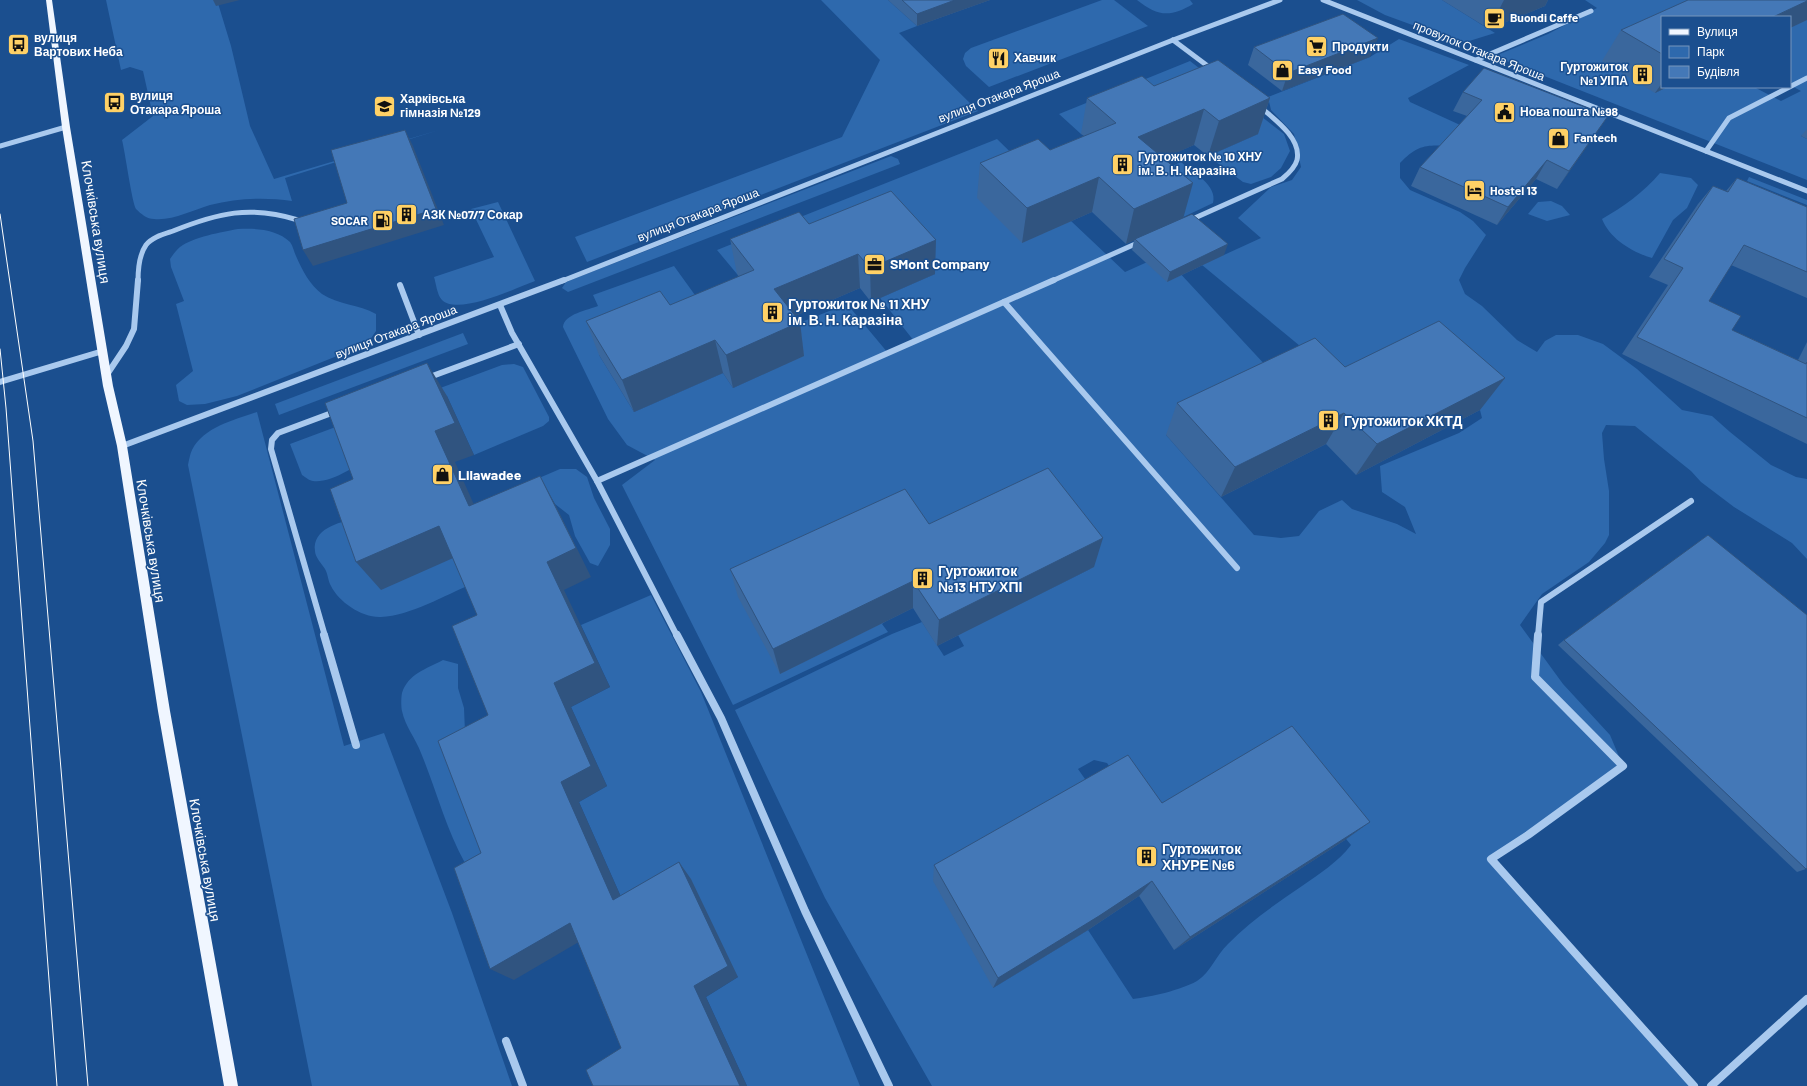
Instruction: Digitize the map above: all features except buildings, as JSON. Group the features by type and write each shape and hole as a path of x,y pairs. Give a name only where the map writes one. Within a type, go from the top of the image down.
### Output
{"main road":[{"name":"Клочківська вулиця","path":"49,0 66,127 106,376 122,446 164,711 231,1086"}],"street":[{"name":"вулиця Отакара Яроша","path":"122,446 500,305 1173,40 1280,0"},
{"name":"провулок Отакара Яроша","path":"1323,0 1807,191"},
{"path":"1476,60 1591,11"},
{"path":"1173,40 1216,73"},
{"path":"1791,86 1807,78"},
{"path":"1706,151 1729,118 1788,88"},
{"path":"1184,222 1282,179 1290,173 1296,164 1297,150 1291,136 1283,126 1253,102"},
{"path":"0,146 66,127"},
{"path":"106,376 134,330 141,258 146,245 154,239 189,224 224,213 246,210 266,211 283,214 298,220"},
{"path":"597,481 1149,238"},
{"path":"400,285 419,335"},
{"path":"1004,302 1237,568"},
{"path":"500,305 512,333 597,481 721,718 805,912 889,1086"},
{"path":"417,382 519,344"},
{"path":"0,382 103,351"},
{"path":"344,409 278,433 272,440 271,449 356,745"},
{"path":"1691,501 1541,602 1535,676 1623,766 1528,836 1491,859 1694,1086"},
{"path":"1711,1086 1807,999"},
{"path":"506,1041 523,1086"}],"green space":[{"path":"106,0 217,0 231,46 250,126 274,179 439,130 285,178 292,201 272,199 241,200 210,205 182,215 168,218 149,218 138,211 134,205 122,140 153,116 143,71 130,67 121,70"},
{"path":"821,0 888,0 917,26 899,33 978,111 587,262 575,237 842,137 880,60"},
{"path":"1102,0 1114,0 1148,26 989,87 966,66 963,59 965,53 971,48"},
{"path":"1137,0 1190,0 1193,4 1177,12 1164,13 1157,12"},
{"path":"1357,0 1442,0 1495,33 1466,42 1456,41 1385,15"},
{"path":"1585,0 1734,0 1661,16 1655,93 1665,88 1756,88 1781,101 1801,91 1791,86 1791,16 1807,0 1807,133 1801,136 1807,139 1807,180 1499,58 1500,54 1548,34 1597,8"},
{"path":"1399,39 1469,65 1408,98 1410,102 1471,130 1453,146 1437,145 1424,147 1407,156 1400,163 1400,178 1410,190 1460,212 1473,221 1486,235 1459,280 1465,294 1482,306 1517,340 1537,352 1545,341 1556,335 1578,335 1603,344 1637,369 1682,410 1712,416 1771,465 1796,477 1807,479 1807,559 1792,543 1734,507 1701,482 1691,471 1635,426 1606,425 1602,433 1609,491 1609,535 1605,543 1589,562 1542,594 1520,625 1563,684 1610,735 1623,766 1491,859 1694,1086 932,1086 825,898 735,710 892,634 922,622 944,656 964,646 958,635 1090,569 1091,563 1045,503 882,624 888,632 733,705 622,485 655,460 627,445 608,419 563,327 564,323 572,316 598,306 593,295 674,266 713,320 599,355 634,412 723,373 733,388 796,359 803,354 784,329 847,304 888,353 914,341 880,298 935,274 737,274 717,250 997,139 1033,174 1071,221 1125,272 1163,255 1268,368 1166,435 1254,535 1281,538 1299,536 1319,511 1342,500 1352,509 1397,524 1416,534 1405,507 1382,492 1380,466 1459,433 1482,418 1480,410 1351,388 1202,265 1261,238 1238,218 1271,187 1292,180 1301,167 1294,134 1271,110 1268,97 1370,57","holes":["1272,748 1351,845 1328,867 1254,920 1224,948 1202,977 1197,981 1183,987 1157,995 1133,999 1088,930 993,988 1092,789 1078,769 1094,760 1107,763 1161,840"]},
{"path":"1190,61 1284,134 1290,151 1281,168 1271,177 1251,184 1243,182 1208,156 1258,134 1134,112 1081,134 1059,114"},
{"path":"891,156 898,159 900,164 568,292 562,288 566,282"},
{"path":"1181,162 1203,180 1212,190 1214,196 1213,203 1141,237 1139,181"},
{"path":"1660,173 1691,178 1698,185 1687,208 1673,220 1652,258 1622,244 1610,233 1602,219 1633,199"},
{"path":"1749,177 1807,200 1807,205 1747,181"},
{"path":"1551,201 1562,206 1570,215 1547,221 1528,214 1538,202"},
{"path":"498,202 535,281 473,303 461,305 450,304 442,300 440,298 434,277 494,257 471,209"},
{"path":"238,229 266,230 279,234 285,238 290,242 298,261 310,282 328,298 363,308 376,314 376,331 367,344 237,396 205,404 187,405 179,401 176,385 193,371 176,304 184,301 171,267 170,259 179,248 192,240"},
{"path":"463,333 468,344 279,415 275,404"},
{"path":"514,364 523,367 549,417 549,421 543,426 474,455 447,396 382,448 363,462 344,473 327,480 313,481 302,475 290,444 502,365"},
{"path":"257,412 344,746 384,733 452,913 512,1086 312,1086 188,465 192,450 204,435 229,421"},
{"path":"560,469 576,469 587,477 594,498 610,529 610,545 598,566 590,563 575,536 569,515 555,504 539,478"},
{"path":"355,519 460,555 472,584 415,609 392,616 374,617 359,612 345,603 335,592 330,584 326,571 315,553 315,543 322,532 342,522"},
{"path":"651,595 701,692 860,1086 747,1086 706,997 738,977 629,915 579,802 607,786 571,707 610,687 581,625"},
{"path":"443,660 458,664 458,688 464,708 465,732 488,858 465,863 452,837 421,753 403,717 401,707 402,693 409,681 424,669"}],"tram line":[{"path":"0,214 33,441 88,1086"},
{"path":"0,349 6,408 57,1086"}],"place":[{"name":"Buondi Caffe","path":"1494,18"},
{"name":"вулиця Вартових Неба","path":"18,45"},
{"name":"Продукти","path":"1317,47"},
{"name":"Хавчик","path":"998,58"},
{"name":"Easy Food","path":"1282,70"},
{"name":"Гуртожиток №1 УІПА","path":"1643,74"},
{"name":"вулиця Отакара Яроша","path":"114,103"},
{"name":"Харківська гімназія №129","path":"385,106"},
{"name":"Нова пошта №98","path":"1505,112"},
{"name":"Fantech","path":"1558,138"},
{"name":"Гуртожиток № 10 ХНУ ім. В. Н. Каразіна","path":"1123,164"},
{"name":"Hostel 13","path":"1475,191"},
{"name":"АЗК №07/7 Сокар","path":"406,215"},
{"name":"SOCAR","path":"383,221"},
{"name":"SMont Company","path":"875,264"},
{"name":"Гуртожиток № 11 ХНУ ім. В. Н. Каразіна","path":"773,312"},
{"name":"Гуртожиток ХКТД","path":"1328,421"},
{"name":"Lilawadee","path":"442,475"},
{"name":"Гуртожиток №13 НТУ ХПІ","path":"923,579"},
{"name":"Гуртожиток ХНУРЕ №6","path":"1146,857"}]}
